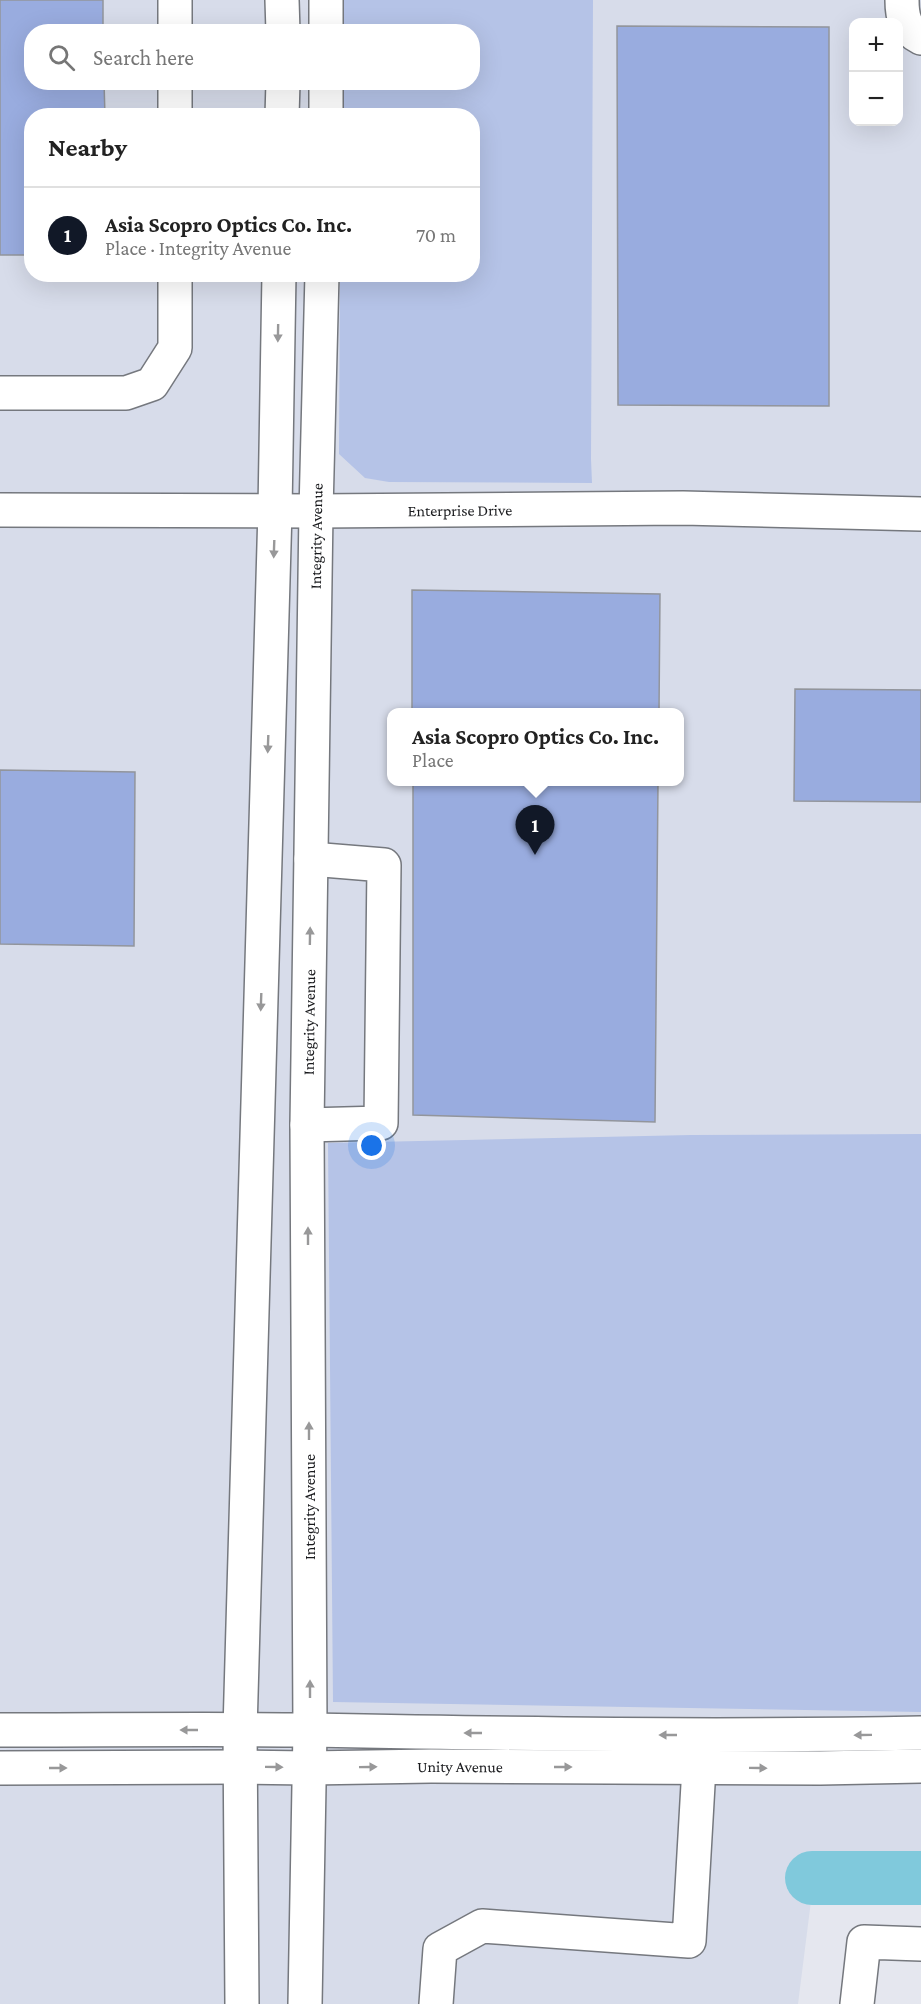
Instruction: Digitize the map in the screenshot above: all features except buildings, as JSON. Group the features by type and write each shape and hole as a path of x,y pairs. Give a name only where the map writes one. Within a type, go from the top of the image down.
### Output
{"street":[{"path":"175,0 175,24"},
{"path":"282,0 283,24"},
{"path":"326,0 326,24"},
{"path":"902,0 902,13 910,32 921,38"},
{"path":"175,90 175,108"},
{"path":"282,108 283,90"},
{"path":"326,90 326,108"},
{"path":"0,393 126,393 152,384 175,348 175,282"},
{"path":"242,2004 239,1767 275,510 279,282"},
{"name":"Integrity Avenue","path":"305,2004 310,1730 307,1125 322,282"},
{"name":"Enterprise Drive","path":"0,510 316,511 683,508 921,514"},
{"path":"307,1125 381,1123 384,865 311,859"},
{"name":"Unity Avenue","path":"0,1730 310,1730 668,1735 921,1733"},
{"name":"Unity Avenue","path":"0,1768 431,1766 852,1768 921,1766"},
{"path":"436,2004 440,1948 482,1926 689,1941 699,1767"},
{"path":"852,1768 873,1786 921,1787"},
{"path":"857,2004 864,1942 921,1944"}],"shaded area":[{"path":"0,0 921,0 921,1862 813,1860 812,1893 798,2004 0,2004"},
{"path":"341,0 593,0 592,483 389,482 365,478 339,454 340,282 480,282 480,108 341,108 341,90 480,90 480,24 341,24"},
{"path":"921,1134 921,1712 333,1702 328,1143 691,1135"}],"waterway":[{"path":"812,1878 921,1878"}],"place":[{"name":"Asia Scopro Optics Co. Inc.","path":"535,855"}]}
